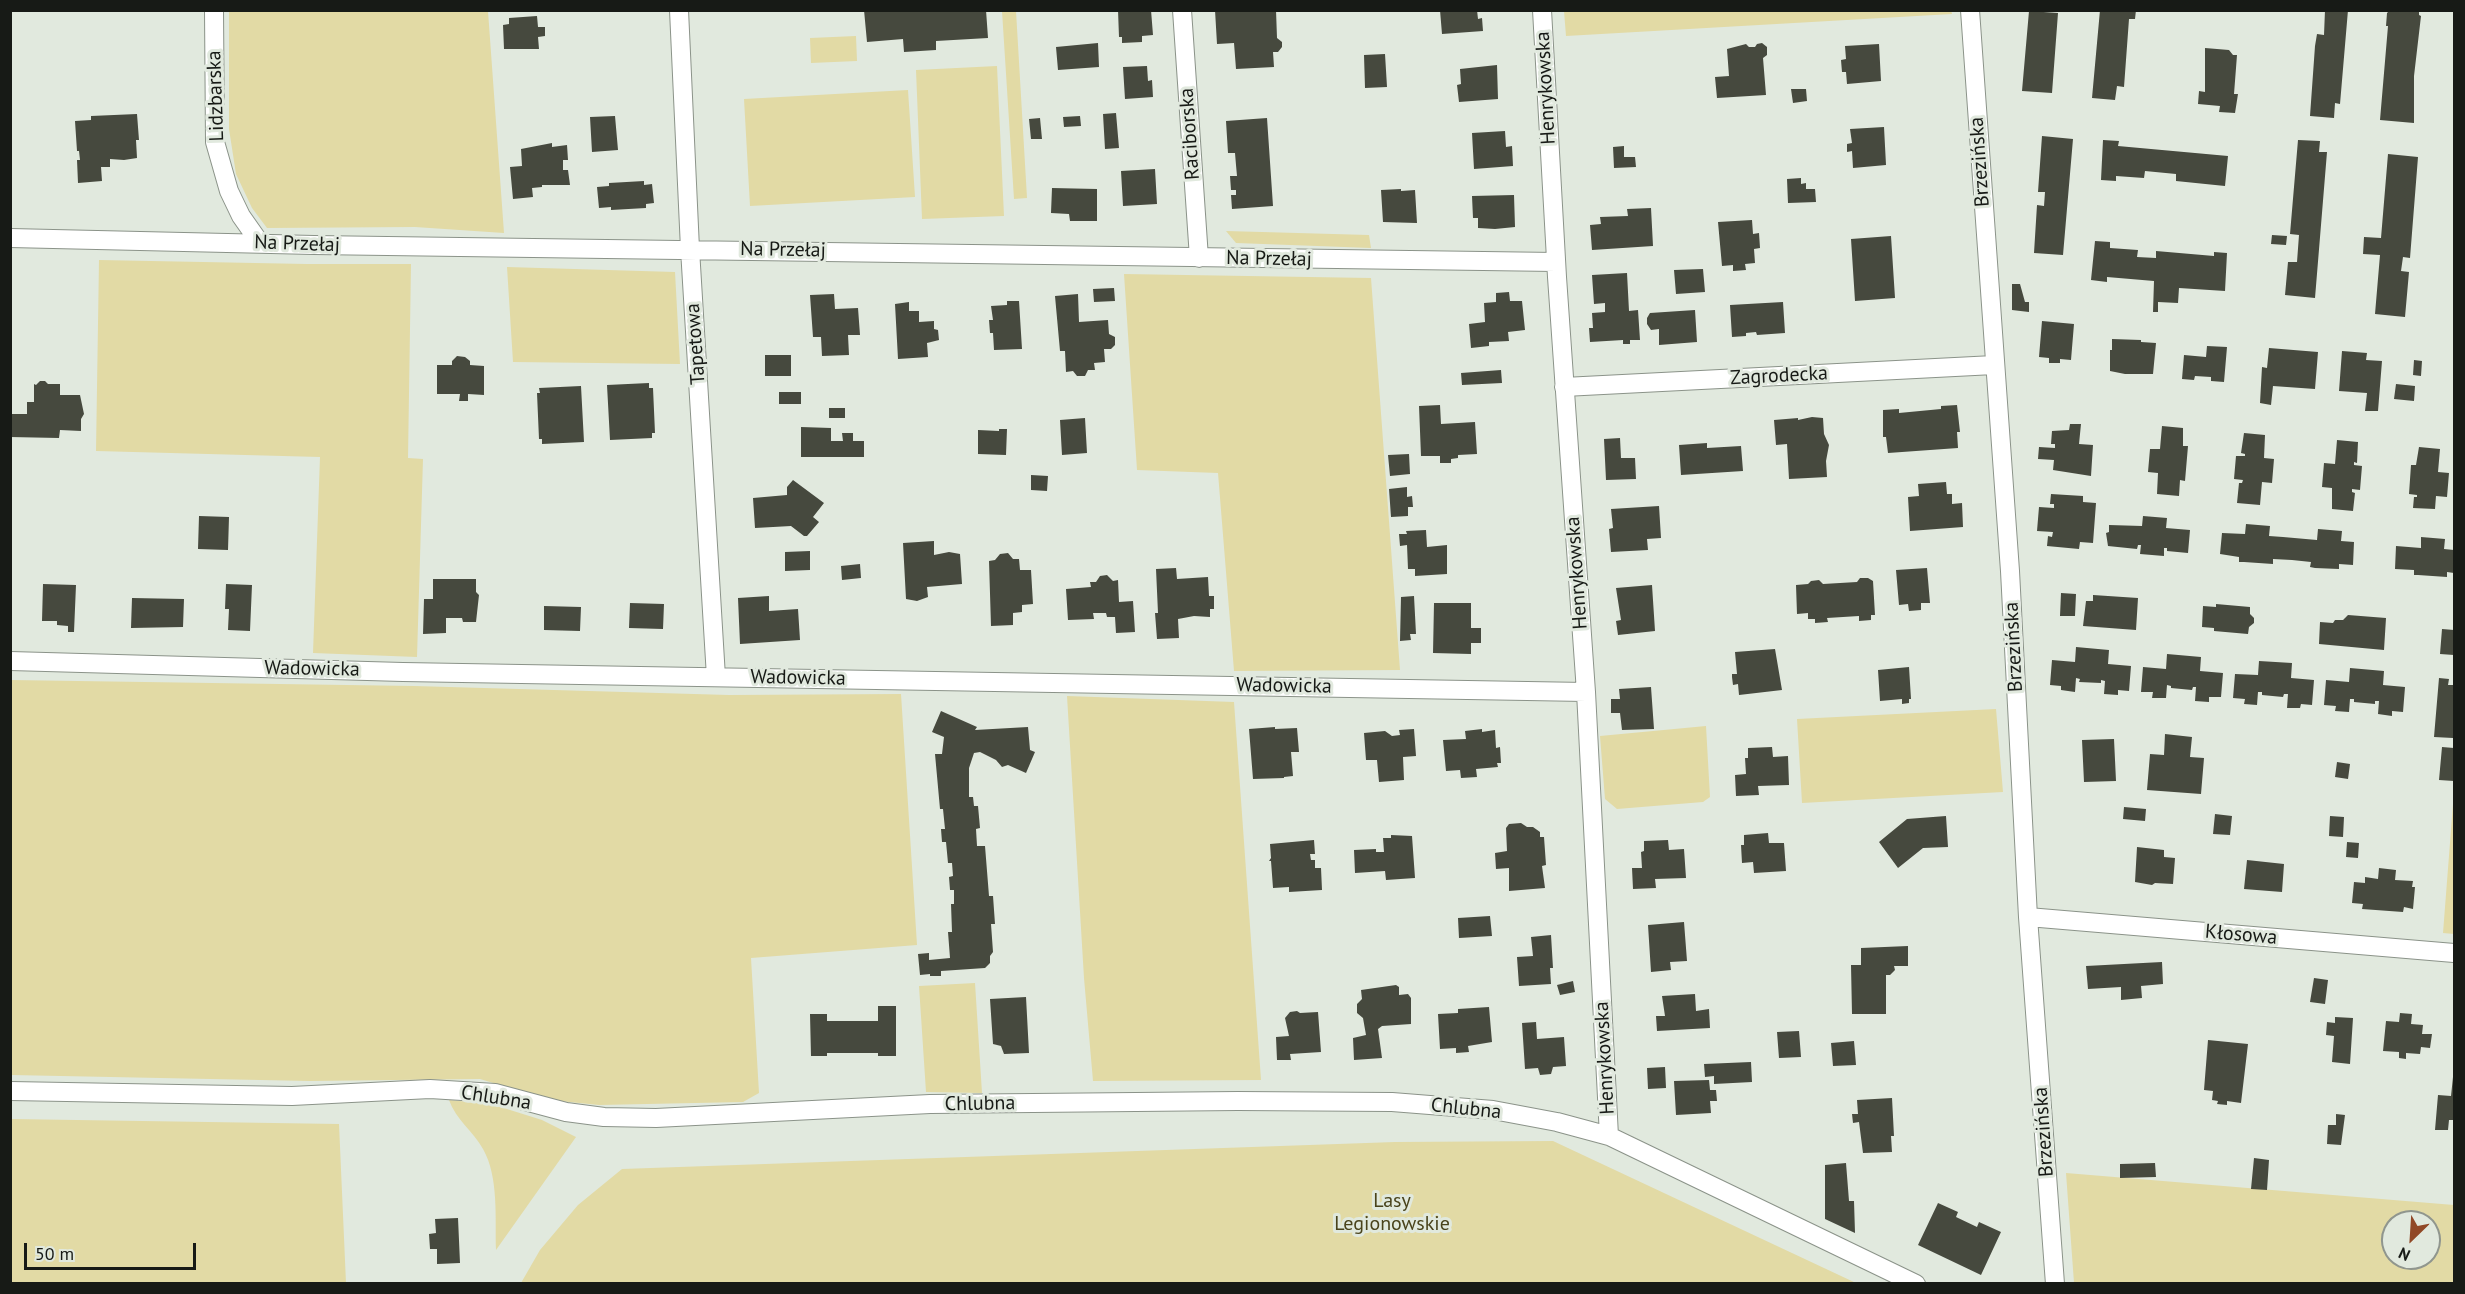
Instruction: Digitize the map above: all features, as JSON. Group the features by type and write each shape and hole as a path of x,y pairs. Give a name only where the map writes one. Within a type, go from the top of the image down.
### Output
{"street":[{"name":"Lidzbarska","path":"214,10 215,142 229,190 241,216 260,243"},
{"name":"Tapetowa","path":"679,10 690,249 716,677"},
{"name":"Raciborska","path":"1182,10 1199,258"},
{"name":"Henrykowska","path":"1542,10 1564,387 1586,692 1609,1136"},
{"name":"Brzezińska","path":"1970,10 2010,571 2028,917 2055,1284"},
{"name":"Na Przełaj","path":"10,238 1556,262"},
{"name":"Zagrodecka","path":"1564,387 1994,365"},
{"name":"Wadowicka","path":"10,661 403,672 1586,692"},
{"name":"Kłosowa","path":"2028,917 2454,953"},
{"name":"Chlubna","path":"10,1091 292,1096 430,1089 495,1093 566,1112 604,1117 656,1118 930,1104 1238,1101 1392,1102 1493,1110 1557,1122 1609,1136 1916,1284"}],"green space":[{"path":"1951,10 1952,14 1566,36 1564,11"},
{"path":"229,11 488,11 504,233 415,227 267,228 252,208 236,174 229,129"},
{"path":"1002,11 1016,11 1027,198 1014,199"},
{"path":"856,36 857,61 811,63 810,38"},
{"path":"997,66 1004,216 922,219 916,70"},
{"path":"908,90 915,197 750,206 744,99"},
{"path":"1226,231 1369,235 1371,248 1236,243"},
{"path":"99,260 411,264 408,458 423,459 417,657 313,653 320,457 96,451"},
{"path":"507,267 675,272 680,364 513,362"},
{"path":"1124,274 1371,278 1400,670 1234,671 1218,473 1137,470"},
{"path":"10,680 414,686 729,695 901,694 917,945 751,958 759,1093 743,1102 599,1105 550,1100 480,1079 310,1081 11,1075"},
{"path":"1067,696 1234,702 1261,1080 1093,1081 1084,978"},
{"path":"1996,709 2003,792 1802,803 1797,719"},
{"path":"1706,726 1710,797 1703,802 1617,809 1605,799 1600,736"},
{"path":"2454,791 2454,934 2443,933"},
{"path":"975,983 982,1093 926,1092 919,986"},
{"path":"449,1100 491,1104 542,1120 576,1137 496,1250 492,1172 483,1149 456,1114"},
{"path":"11,1119 339,1124 346,1283 11,1283"},
{"name":"Lasy Legionowskie","path":"1553,1141 1856,1283 521,1283 540,1250 578,1205 622,1169 1395,1142"},
{"path":"2066,1173 2454,1205 2454,1283 2074,1283"}],"building":[{"path":"864,10 986,10 988,38 936,41 936,50 904,52 903,39 867,42"},
{"path":"1118,10 1151,10 1153,35 1142,36 1142,42 1122,43 1122,37 1119,37"},
{"path":"1215,10 1276,10 1277,38 1282,42 1282,47 1278,52 1273,52 1274,67 1236,69 1234,43 1217,44"},
{"path":"1440,10 1477,10 1478,19 1482,18 1483,31 1442,34"},
{"path":"2100,10 2136,10 2135,19 2129,19 2124,87 2117,86 2115,100 2092,98"},
{"path":"2325,10 2348,10 2340,104 2335,103 2334,118 2310,116 2315,46 2317,34 2324,35"},
{"path":"2390,10 2419,10 2421,16 2414,76 2414,123 2380,120 2388,26 2386,26 2387,13"},
{"path":"2029,11 2058,13 2052,93 2022,91"},
{"path":"537,16 538,27 545,27 545,36 538,37 539,49 504,49 503,25 509,24 509,18"},
{"path":"1098,43 1099,67 1058,70 1056,47"},
{"path":"1762,43 1767,47 1767,55 1763,58 1766,95 1717,98 1715,77 1729,76 1727,49 1746,44 1749,47 1755,47"},
{"path":"1879,44 1881,81 1847,84 1846,72 1842,72 1841,60 1846,59 1845,46"},
{"path":"2205,48 2229,50 2233,55 2237,55 2234,94 2238,94 2235,113 2219,112 2220,106 2198,104 2199,91 2205,92"},
{"path":"1385,54 1387,87 1365,88 1364,55"},
{"path":"1497,65 1498,99 1459,102 1457,85 1461,84 1460,69"},
{"path":"1147,66 1148,81 1152,80 1153,97 1125,99 1123,67"},
{"path":"1791,89 1806,89 1807,101 1793,103"},
{"path":"1116,113 1119,148 1105,149 1103,114"},
{"path":"137,114 139,140 136,140 137,158 110,159 110,167 101,167 102,181 78,183 77,160 80,160 79,151 77,151 75,121 91,120 91,116"},
{"path":"615,116 618,150 592,152 590,117"},
{"path":"1080,116 1081,126 1064,127 1063,117"},
{"path":"1040,118 1042,139 1031,139 1029,119"},
{"path":"1267,118 1273,206 1232,209 1231,195 1236,195 1236,190 1231,190 1230,176 1237,176 1235,153 1228,153 1226,121"},
{"path":"1884,127 1886,165 1853,168 1852,151 1847,152 1847,144 1852,143 1850,129"},
{"path":"1505,131 1506,147 1512,146 1513,166 1474,169 1472,133"},
{"path":"2042,136 2073,139 2063,255 2034,253 2037,205 2044,206 2045,192 2038,192"},
{"path":"2103,140 2119,141 2118,146 2228,156 2225,186 2176,181 2176,174 2145,171 2144,178 2116,176 2116,181 2101,180"},
{"path":"2298,140 2320,141 2319,152 2327,152 2315,298 2285,295 2288,262 2297,262 2299,235 2290,234"},
{"path":"552,143 552,147 567,145 568,160 563,160 563,170 568,170 570,185 542,185 542,187 532,188 533,197 513,199 510,167 522,166 521,149"},
{"path":"1624,146 1624,157 1635,157 1636,167 1614,168 1613,147"},
{"path":"2388,154 2418,157 2410,258 2403,257 2401,271 2409,272 2405,317 2375,314 2380,255 2363,254 2364,237 2381,238"},
{"path":"1155,169 1157,204 1123,206 1121,171"},
{"path":"1801,178 1801,184 1806,183 1806,189 1815,189 1816,202 1788,203 1787,179"},
{"path":"644,181 644,185 652,184 654,203 646,204 646,208 611,210 611,207 599,208 597,187 609,186 609,183"},
{"path":"1052,188 1097,189 1097,221 1070,221 1069,214 1051,213"},
{"path":"1401,189 1401,191 1415,190 1417,223 1383,222 1381,190"},
{"path":"1514,195 1515,227 1478,228 1478,218 1473,218 1472,196"},
{"path":"1651,208 1653,246 1592,250 1590,225 1601,224 1600,217 1628,216 1627,209"},
{"path":"1752,220 1753,234 1759,233 1760,248 1754,249 1755,263 1745,264 1746,270 1733,271 1733,265 1722,266 1718,222"},
{"path":"2272,235 2287,236 2286,245 2271,244"},
{"path":"1891,236 1895,298 1855,301 1851,239"},
{"path":"2095,241 2110,242 2110,248 2138,250 2137,257 2156,258 2156,251 2214,256 2214,252 2227,253 2225,291 2179,288 2178,303 2158,302 2158,312 2153,312 2154,281 2107,277 2107,282 2091,280"},
{"path":"1703,269 1705,292 1676,294 1674,270"},
{"path":"1627,273 1629,311 1638,310 1640,340 1630,340 1630,344 1623,344 1623,340 1590,342 1589,328 1593,328 1592,313 1605,312 1605,303 1594,304 1592,275"},
{"path":"2012,284 2020,284 2025,302 2029,302 2029,312 2012,310"},
{"path":"1114,288 1115,301 1094,302 1093,289"},
{"path":"1509,292 1510,301 1522,301 1525,330 1508,332 1509,341 1489,342 1489,346 1471,348 1469,324 1485,322 1484,303 1496,302 1496,293"},
{"path":"834,294 835,309 858,308 860,335 848,335 849,355 822,356 821,337 813,337 810,295"},
{"path":"1078,294 1079,322 1108,320 1109,334 1115,337 1115,345 1111,349 1104,349 1105,362 1094,363 1095,370 1088,370 1085,376 1077,376 1073,371 1066,372 1065,351 1060,351 1055,296"},
{"path":"1007,301 1019,301 1022,349 994,350 993,333 990,333 989,320 993,320 991,306 1007,305"},
{"path":"909,302 909,311 919,311 919,322 934,321 934,329 938,330 939,340 927,343 928,357 898,359 895,304"},
{"path":"1783,302 1785,333 1757,335 1756,332 1746,333 1746,336 1732,337 1730,305"},
{"path":"1695,310 1697,342 1659,345 1659,329 1651,330 1647,324 1650,313"},
{"path":"2042,321 2074,324 2071,360 2060,359 2060,363 2049,363 2049,358 2039,357"},
{"path":"2112,339 2156,343 2153,374 2125,374 2110,371"},
{"path":"2207,346 2227,347 2224,382 2211,381 2211,377 2195,376 2194,380 2182,379 2184,355 2206,357"},
{"path":"2269,348 2318,352 2315,389 2273,386 2271,405 2260,403 2262,367 2267,368"},
{"path":"2342,351 2367,353 2366,360 2382,361 2378,411 2365,411 2367,393 2339,391"},
{"path":"765,355 791,355 791,376 765,376"},
{"path":"457,356 465,357 470,361 470,365 484,366 484,395 468,394 468,401 459,401 460,394 437,394 437,365 452,365 452,361"},
{"path":"2414,360 2422,361 2421,376 2413,375"},
{"path":"1501,370 1502,383 1462,385 1461,373"},
{"path":"40,381 60,384 60,395 80,395 84,414 81,419 81,431 60,430 59,438 10,437 10,414 27,414 27,402 34,402 34,384"},
{"path":"649,383 649,388 653,388 655,433 652,433 652,438 610,440 607,385"},
{"path":"2396,384 2415,386 2414,401 2394,399"},
{"path":"581,386 584,442 542,444 542,439 539,439 537,393 540,393 539,388"},
{"path":"779,392 801,392 801,404 779,404"},
{"path":"1440,405 1441,424 1475,422 1477,454 1458,455 1458,458 1451,459 1451,463 1440,463 1440,456 1421,456 1419,406"},
{"path":"1957,405 1960,432 1957,432 1958,448 1888,453 1886,437 1883,437 1883,410 1899,409 1899,413"},
{"path":"829,408 845,408 845,418 829,418"},
{"path":"1812,417 1823,418 1824,434 1829,445 1826,461 1827,477 1789,479 1787,444 1776,445 1774,420 1798,418 1798,420"},
{"path":"1085,418 1087,453 1062,455 1060,420"},
{"path":"2070,424 2081,424 2079,444 2093,445 2091,476 2053,470 2054,460 2038,459 2039,447 2055,448 2055,444 2051,444 2052,431 2069,430"},
{"path":"2162,426 2183,428 2183,446 2188,446 2185,481 2180,480 2179,496 2157,494 2158,473 2148,472 2150,449 2160,449"},
{"path":"801,427 831,428 831,441 843,441 842,433 853,433 853,441 864,441 864,457 801,457"},
{"path":"999,429 1007,429 1006,455 978,454 978,430 999,431"},
{"path":"2244,433 2265,435 2264,458 2274,459 2272,483 2262,482 2260,505 2237,503 2239,483 2243,480 2234,479 2236,456 2245,456 2241,453"},
{"path":"1620,438 1621,458 1635,458 1636,479 1606,480 1604,439"},
{"path":"2337,440 2358,442 2357,463 2354,462 2354,465 2362,466 2360,490 2352,489 2355,493 2353,511 2332,509 2332,488 2322,487 2324,463 2335,464"},
{"path":"1707,443 1707,448 1741,446 1743,471 1681,475 1679,445"},
{"path":"2419,447 2440,449 2438,472 2449,473 2447,497 2436,496 2435,509 2413,508 2414,497 2417,495 2409,494 2411,465 2416,465"},
{"path":"1409,454 1410,474 1390,476 1388,455"},
{"path":"1031,475 1048,476 1047,491 1031,490"},
{"path":"793,480 824,503 813,517 819,522 807,536 791,526 755,528 753,498 787,495 787,487"},
{"path":"1946,482 1947,494 1952,494 1952,504 1962,503 1963,527 1910,531 1908,497 1919,496 1918,484"},
{"path":"1407,487 1407,497 1412,496 1413,507 1408,507 1408,516 1391,517 1389,489"},
{"path":"2051,494 2083,496 2083,502 2096,503 2093,543 2080,542 2079,549 2047,546 2048,536 2052,537 2053,532 2037,531 2039,507 2054,508 2054,504 2050,504"},
{"path":"1659,506 1661,538 1647,539 1648,550 1611,552 1609,529 1613,528 1611,509"},
{"path":"199,516 229,517 228,550 198,549"},
{"path":"2143,516 2167,518 2166,528 2190,530 2188,553 2167,551 2167,548 2164,548 2164,556 2140,554 2141,545 2138,545 2137,549 2108,546 2106,533 2109,532 2109,525 2142,526"},
{"path":"2246,524 2270,526 2269,536 2317,540 2318,529 2342,531 2341,541 2354,542 2353,565 2339,564 2339,569 2315,568 2310,567 2311,562 2292,560 2273,559 2273,564 2239,562 2239,557 2220,554 2222,533 2245,534"},
{"path":"1426,530 1427,547 1447,545 1447,574 1415,576 1415,569 1408,569 1407,545 1400,546 1399,534 1407,534 1406,531"},
{"path":"2421,537 2445,539 2444,549 2454,550 2454,573 2447,572 2447,577 2414,575 2414,570 2395,569 2396,546 2421,548"},
{"path":"934,541 934,555 949,552 960,554 962,584 927,587 928,597 917,601 906,599 903,543"},
{"path":"810,551 810,570 785,571 785,552"},
{"path":"1008,553 1013,559 1019,559 1020,570 1031,570 1033,604 1022,605 1022,612 1013,613 1013,625 991,626 989,561 995,560 1000,554"},
{"path":"860,564 861,578 842,580 841,566"},
{"path":"1176,568 1177,579 1208,577 1209,596 1214,596 1214,609 1210,609 1210,617 1194,616 1178,619 1179,638 1157,639 1156,569"},
{"path":"1927,568 1930,603 1921,603 1921,610 1909,611 1908,604 1899,605 1896,570"},
{"path":"1107,575 1113,581 1118,580 1119,602 1133,601 1135,632 1116,633 1115,617 1107,617 1106,613 1093,613 1094,619 1068,620 1066,589 1091,587 1090,582 1096,582 1100,576"},
{"path":"1860,578 1873,581 1875,615 1871,615 1871,620 1859,621 1859,616 1827,618 1828,622 1815,623 1815,619 1808,619 1808,613 1797,614 1796,585 1819,580 1823,584 1857,582"},
{"path":"433,579 476,579 476,592 479,595 476,622 463,622 462,618 446,618 446,633 423,634 424,599 433,599"},
{"path":"43,584 76,585 74,632 68,632 68,626 57,625 57,621 42,621"},
{"path":"226,584 252,585 250,631 228,630 229,609 225,609"},
{"path":"1652,585 1655,631 1618,635 1616,621 1621,620 1616,588"},
{"path":"2061,593 2076,594 2075,616 2060,616"},
{"path":"2093,595 2138,598 2136,630 2083,626 2086,601 2093,601"},
{"path":"769,596 769,611 798,609 800,640 740,644 738,598"},
{"path":"1414,596 1416,634 1410,634 1411,640 1400,641 1401,597"},
{"path":"132,598 184,599 183,627 131,628"},
{"path":"630,603 664,604 663,629 629,628"},
{"path":"1434,603 1471,603 1471,628 1481,628 1481,643 1471,643 1471,654 1433,653"},
{"path":"2216,604 2250,607 2254,623 2249,627 2248,634 2214,631 2214,628 2202,627 2203,606 2216,607"},
{"path":"544,606 581,607 580,631 544,630"},
{"path":"2348,615 2386,618 2384,650 2319,644 2320,622 2333,623 2335,620 2343,620"},
{"path":"2442,629 2454,630 2454,655 2440,654"},
{"path":"2076,647 2109,650 2108,664 2131,666 2129,691 2118,690 2118,695 2104,694 2105,681 2101,680 2101,683 2079,682 2080,679 2076,678 2075,692 2061,690 2061,686 2050,685 2052,660 2075,662"},
{"path":"1775,649 1782,690 1739,695 1738,684 1733,685 1732,677 1732,674 1737,674 1735,652"},
{"path":"2167,654 2201,657 2200,671 2223,673 2221,697 2209,697 2209,702 2195,701 2196,687 2192,690 2171,688 2167,685 2166,698 2152,698 2153,692 2141,692 2143,667 2166,669"},
{"path":"2259,661 2292,663 2291,678 2314,680 2312,705 2301,704 2300,708 2287,708 2288,694 2284,694 2283,697 2262,695 2262,692 2258,692 2257,705 2244,704 2245,699 2233,698 2235,674 2258,675"},
{"path":"1909,667 1911,699 1909,703 1902,704 1902,699 1880,701 1878,670"},
{"path":"2350,668 2384,671 2383,685 2405,687 2403,712 2392,711 2392,716 2378,714 2379,701 2375,701 2375,704 2354,702 2354,699 2350,699 2349,712 2335,711 2336,706 2324,705 2326,680 2349,682"},
{"path":"2439,678 2449,679 2448,685 2454,685 2453,738 2434,737"},
{"path":"1651,687 1654,729 1622,730 1620,713 1611,713 1611,699 1620,699 1619,689"},
{"path":"941,711 977,727 975,730 1028,727 1030,750 1035,752 1026,773 1008,765 1002,767 996,760 980,752 974,753 969,768 969,797 973,797 974,806 978,806 980,828 976,829 977,846 985,846 989,896 993,896 995,924 991,924 993,952 990,956 990,963 985,968 941,971 941,976 930,976 930,974 920,975 918,954 929,953 929,960 950,958 948,932 952,932 951,904 954,904 954,890 950,890 949,877 953,876 952,863 948,863 946,842 942,842 941,829 945,829 943,809 940,809 935,754 942,754 944,737 932,732"},
{"path":"1275,727 1275,729 1297,728 1299,752 1291,752 1293,776 1253,779 1249,729"},
{"path":"1414,729 1416,756 1403,757 1404,780 1379,782 1377,760 1366,760 1364,733 1385,731 1392,736 1400,735 1399,730"},
{"path":"1482,729 1482,732 1495,730 1496,748 1500,747 1501,763 1497,763 1498,767 1476,769 1477,777 1461,778 1460,770 1446,771 1443,740 1466,739 1465,731"},
{"path":"2165,734 2192,737 2190,757 2204,758 2201,794 2147,790 2150,754 2164,755"},
{"path":"2114,739 2116,781 2084,782 2082,740"},
{"path":"1772,747 1773,757 1788,756 1789,785 1758,786 1759,795 1736,796 1735,775 1746,774 1745,758 1748,758 1748,748"},
{"path":"2442,747 2454,748 2454,781 2439,780"},
{"path":"2337,762 2350,764 2348,779 2335,777"},
{"path":"2124,807 2146,809 2145,821 2123,819"},
{"path":"2215,814 2232,816 2230,835 2213,834"},
{"path":"1946,816 1948,847 1923,848 1898,868 1879,842 1907,819"},
{"path":"2330,816 2344,817 2343,837 2329,836"},
{"path":"1521,823 1527,827 1533,827 1540,832 1540,837 1544,837 1546,865 1542,866 1545,888 1509,891 1509,868 1496,869 1495,853 1507,851 1506,828 1509,824"},
{"path":"1768,833 1769,843 1784,843 1786,871 1754,873 1753,862 1742,863 1741,845 1744,845 1744,835"},
{"path":"1391,835 1412,836 1415,878 1386,880 1385,871 1355,873 1354,850 1376,849 1376,852 1384,852 1383,838 1391,838"},
{"path":"1314,840 1315,854 1310,854 1311,860 1315,860 1315,868 1321,868 1322,890 1289,892 1289,887 1273,888 1271,861 1269,861 1271,858 1270,844"},
{"path":"1668,840 1669,850 1684,849 1686,878 1655,879 1656,888 1633,889 1632,868 1642,868 1641,852 1644,851 1644,841"},
{"path":"2347,842 2359,843 2358,858 2346,857"},
{"path":"2137,847 2164,850 2164,857 2175,858 2173,884 2155,883 2152,885 2135,882"},
{"path":"2247,860 2284,864 2282,892 2244,889"},
{"path":"2379,868 2396,870 2395,880 2413,881 2412,887 2415,887 2413,909 2404,907 2403,912 2362,909 2363,904 2352,903 2354,882 2365,883 2365,877 2378,879"},
{"path":"1490,916 1492,936 1459,938 1458,918"},
{"path":"1684,922 1687,961 1670,962 1671,970 1651,972 1648,925"},
{"path":"1551,935 1553,968 1550,968 1551,984 1519,986 1517,957 1533,956 1531,937"},
{"path":"1908,946 1908,966 1894,966 1895,970 1890,975 1886,975 1886,1014 1852,1014 1851,965 1861,965 1861,948"},
{"path":"2162,962 2163,984 2141,986 2142,998 2121,1000 2121,987 2088,989 2086,966"},
{"path":"2314,978 2328,980 2325,1004 2310,1002"},
{"path":"1573,981 1575,992 1560,995 1557,985"},
{"path":"1396,985 1399,987 1399,995 1408,994 1411,998 1411,1024 1382,1026 1378,1029 1382,1058 1354,1060 1353,1038 1366,1035 1363,1018 1357,1013 1357,1004 1362,999 1361,990"},
{"path":"1695,994 1696,1011 1709,1009 1710,1028 1657,1031 1656,1016 1665,1016 1662,996"},
{"path":"1026,997 1029,1053 1004,1054 1001,1046 993,1044 990,999"},
{"path":"878,1006 896,1006 896,1056 878,1056 878,1053 827,1053 827,1056 811,1056 810,1014 827,1014 827,1021 878,1021"},
{"path":"1489,1007 1492,1042 1468,1046 1469,1052 1456,1053 1456,1048 1440,1049 1438,1014 1458,1013 1458,1009"},
{"path":"1290,1012 1300,1013 1318,1012 1321,1052 1290,1054 1291,1060 1277,1060 1276,1037 1289,1036 1285,1018"},
{"path":"2400,1013 2412,1014 2411,1024 2423,1025 2422,1034 2432,1034 2430,1048 2421,1047 2420,1054 2406,1053 2406,1059 2399,1058 2399,1052 2383,1051 2386,1021 2399,1022"},
{"path":"2335,1017 2353,1018 2350,1064 2332,1062 2334,1036 2326,1035 2327,1022 2335,1023"},
{"path":"1536,1022 1537,1039 1564,1037 1566,1066 1553,1067 1551,1074 1540,1075 1538,1068 1525,1069 1522,1023"},
{"path":"1799,1031 1801,1057 1779,1058 1777,1032"},
{"path":"2208,1040 2248,1044 2241,1103 2227,1101 2227,1105 2217,1104 2218,1101 2212,1100 2213,1091 2204,1090"},
{"path":"1854,1041 1856,1065 1833,1066 1831,1043"},
{"path":"1751,1062 1752,1082 1714,1084 1714,1076 1705,1077 1704,1064"},
{"path":"1665,1067 1666,1088 1648,1089 1647,1068"},
{"path":"2453,1077 2454,1120 2449,1120 2448,1130 2435,1130 2438,1095 2451,1096"},
{"path":"1709,1080 1710,1090 1716,1090 1717,1101 1710,1101 1711,1113 1676,1115 1674,1081"},
{"path":"1892,1098 1894,1136 1891,1136 1892,1152 1863,1153 1859,1122 1853,1123 1852,1114 1858,1114 1857,1100"},
{"path":"2336,1114 2345,1115 2341,1145 2327,1144 2328,1125 2336,1125"},
{"path":"2254,1158 2269,1160 2267,1190 2251,1189"},
{"path":"1846,1163 1849,1201 1854,1201 1855,1233 1825,1219 1825,1165"},
{"path":"2155,1163 2156,1177 2120,1178 2120,1164"},
{"path":"1938,1203 1958,1212 1956,1217 1977,1227 1979,1222 2001,1232 1981,1275 1918,1245"},
{"path":"458,1218 460,1263 437,1264 437,1249 430,1249 429,1234 436,1233 435,1219"}]}
